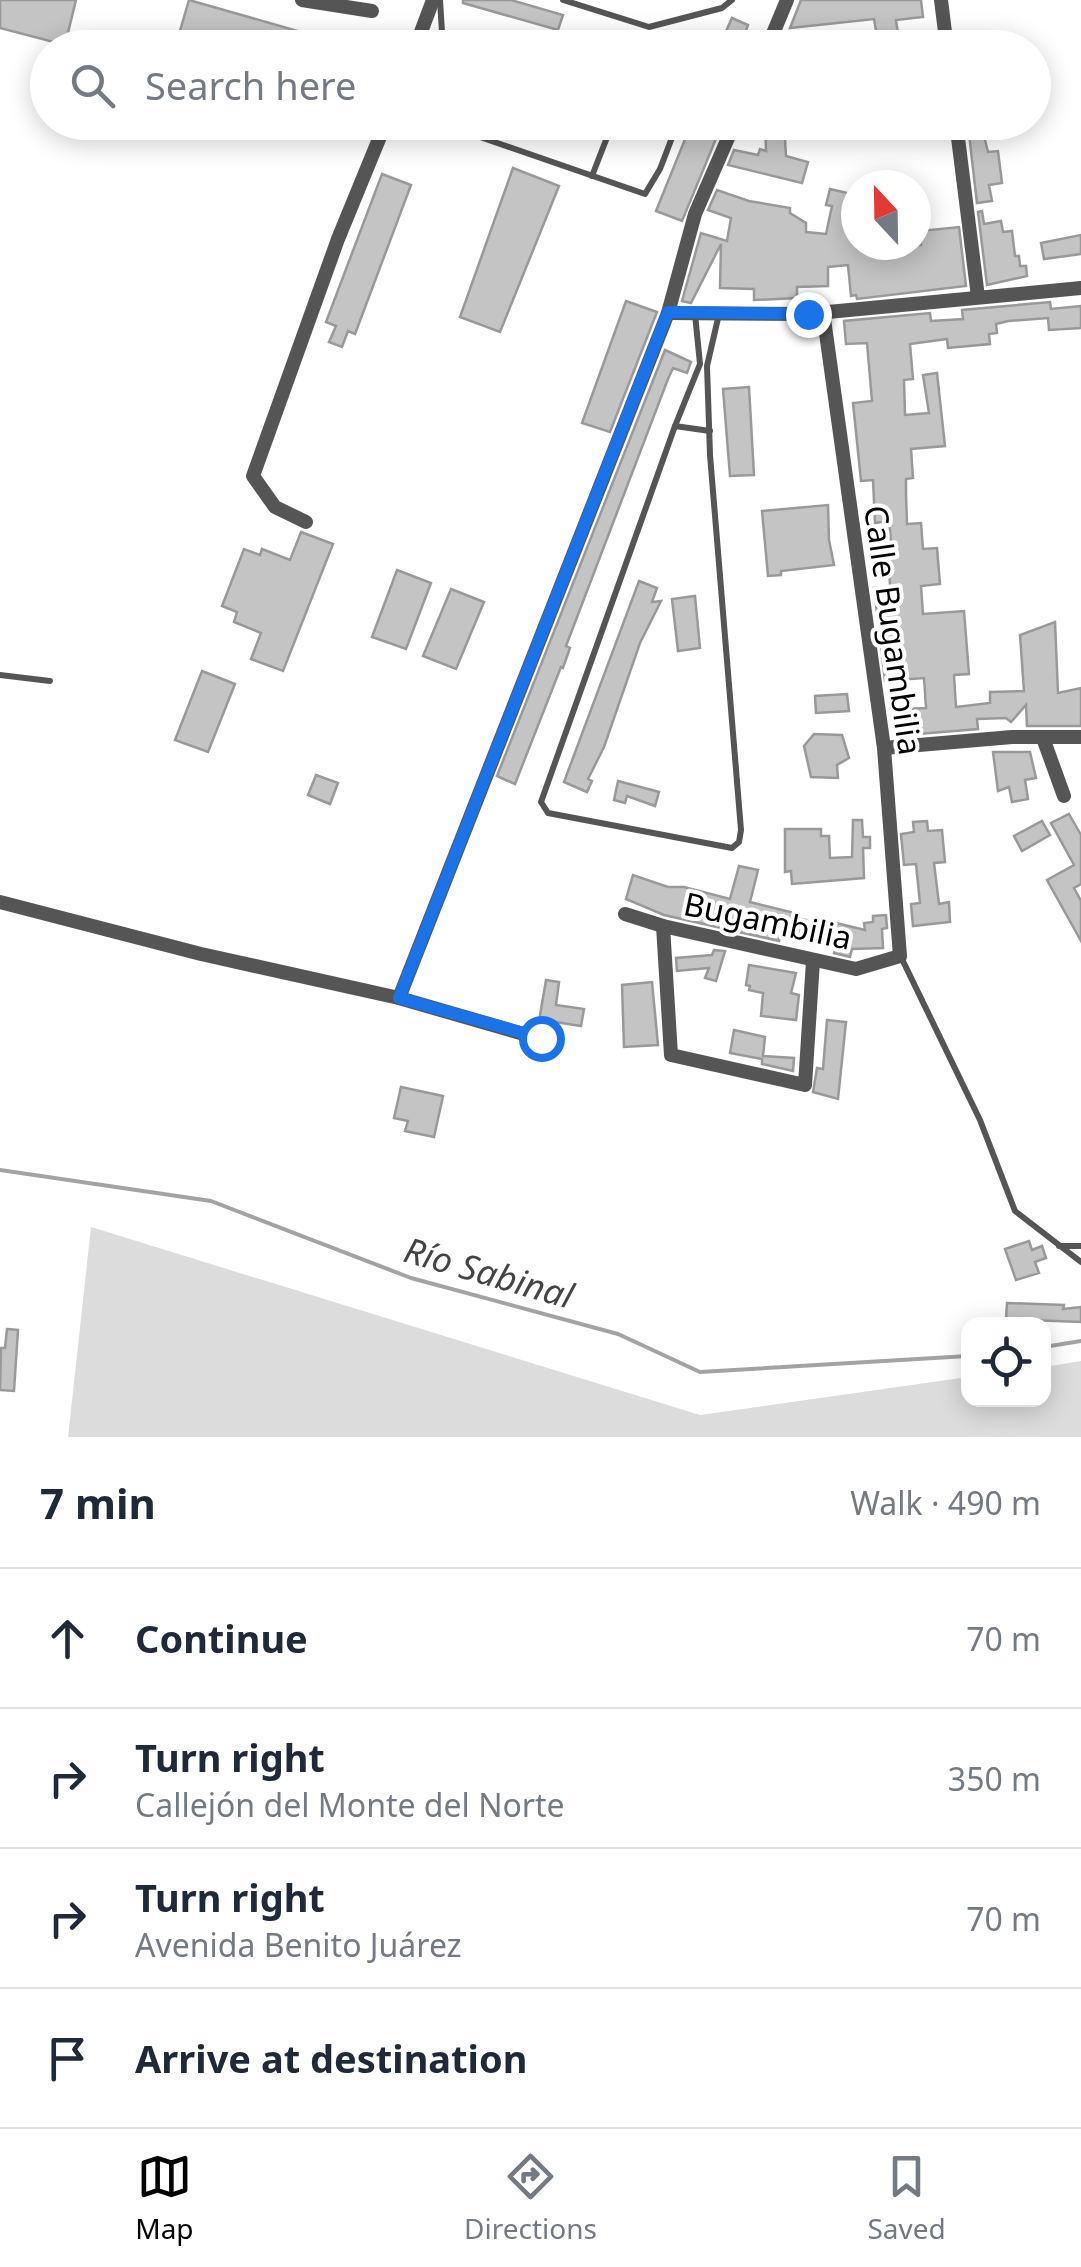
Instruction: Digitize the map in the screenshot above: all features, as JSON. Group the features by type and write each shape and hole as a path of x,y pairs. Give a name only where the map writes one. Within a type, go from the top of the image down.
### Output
{"street":[{"path":"302,0 372,12"},
{"path":"423,30 436,0"},
{"path":"774,30 787,0"},
{"path":"941,0 945,30"},
{"path":"306,522 275,507 254,476 338,239 379,140"},
{"path":"399,998 668,312 695,214 727,140"},
{"path":"958,140 978,297"},
{"path":"668,312 823,312 1081,288"},
{"name":"Calle Bugambilia","path":"823,312 884,748 900,956"},
{"path":"884,748 1012,737 1081,737"},
{"path":"1043,738 1064,796"},
{"path":"0,902 201,954 399,998 541,1038"},
{"name":"Bugambilia","path":"625,914 856,969 900,956"},
{"path":"663,926 671,1055 805,1084 813,961"}],"lane":[{"path":"436,0 440,30"},
{"path":"562,0 649,27 722,8 732,0"},
{"path":"491,140 645,194 670,140"},
{"path":"592,176 606,140"},
{"path":"695,313 704,365 710,431 740,830 739,842 732,848 548,812 542,802 675,426 704,365 719,314"},
{"path":"675,426 710,431"},
{"path":"0,675 50,681"},
{"path":"900,956 980,1120 1015,1211 1081,1262"},
{"path":"1057,1246 1081,1246"}],"shaded area":[{"path":"91,1227 700,1415 961,1378 961,1407 1051,1407 1051,1366 1081,1361 1081,1437 68,1437"}],"building":[{"path":"0,0 76,0 69,30 30,30 30,36 0,28"},
{"path":"189,0 294,30 180,30"},
{"path":"463,0 511,0 563,15 558,30"},
{"path":"801,0 921,0 923,17 896,20 897,30 876,30 874,19 790,28"},
{"path":"732,18 748,25 746,30 727,30"},
{"path":"685,140 716,140 682,221 656,211"},
{"path":"766,140 785,140 786,156 808,162 802,183 728,165 734,150 758,155 760,149 766,151"},
{"path":"970,140 985,140 988,152 998,151 1002,183 989,185 992,201 977,203"},
{"path":"513,168 559,186 500,332 460,317"},
{"path":"382,174 411,185 355,334 348,331 342,347 329,342 336,326 326,322"},
{"path":"830,189 841,192 841,260 931,260 931,230 959,227 966,286 857,299 856,295 851,296 848,265 828,267 828,286 797,287 797,298 754,300 754,289 720,288 721,244 691,303 682,301 701,233 727,241 731,218 708,210 717,190 749,201 790,208 790,213 806,223 806,232 826,234 832,206 826,205"},
{"path":"982,211 984,224 1001,221 1003,232 1012,231 1015,256 1019,256 1020,266 1026,266 1027,276 987,285 978,212"},
{"path":"1081,235 1081,254 1044,259 1041,243"},
{"path":"626,301 657,312 610,432 582,423"},
{"path":"1050,302 1051,309 1081,306 1081,328 1049,330 1048,318 1008,321 996,324 997,333 989,334 990,344 948,348 947,339 910,344 913,379 904,380 905,415 929,413 923,375 937,373 945,446 911,449 913,478 906,479 907,524 921,523 923,549 937,548 940,584 921,586 923,614 964,611 969,674 954,675 956,707 990,703 990,692 1024,691 1020,635 1055,622 1058,693 1081,688 1081,726 1027,726 1026,705 1011,722 1006,718 977,719 978,729 907,735 906,709 926,708 924,678 885,681 874,588 890,587 889,563 884,563 883,553 892,552 889,521 875,523 873,480 861,481 853,403 872,401 867,343 846,344 844,321 930,313 931,321 963,319 962,310"},
{"path":"665,350 691,362 687,373 673,368 668,379 566,646 570,648 563,668 515,784 497,776"},
{"path":"749,387 754,475 730,476 723,389"},
{"path":"828,505 834,565 768,576 762,511"},
{"path":"301,532 333,544 283,671 251,659 261,633 234,622 237,612 222,606 244,549 260,555 262,549 290,560"},
{"path":"397,570 431,583 406,649 372,637"},
{"path":"639,581 657,588 652,602 661,601 640,643 604,747 588,779 592,781 587,792 564,782"},
{"path":"451,589 484,602 456,669 423,656"},
{"path":"695,596 700,648 678,651 672,599"},
{"path":"202,671 235,684 208,752 175,740"},
{"path":"847,694 849,711 816,713 815,696"},
{"path":"814,734 842,735 849,758 837,765 838,778 811,777 804,746"},
{"path":"993,752 1030,752 1036,778 1025,780 1028,799 1012,802 1009,787 998,791"},
{"path":"316,775 338,783 330,804 308,795"},
{"path":"618,781 659,792 655,806 627,796 625,803 614,800"},
{"path":"1069,814 1081,835 1081,884 1074,888 1081,901 1081,941 1047,880 1074,865 1051,823"},
{"path":"853,820 862,820 863,837 870,837 870,848 863,848 864,878 792,884 791,871 785,872 785,829 821,829 821,836 829,836 830,858 852,857"},
{"path":"927,821 928,831 942,830 945,862 934,863 939,904 949,902 950,922 913,926 911,904 920,903 916,864 904,865 901,834 914,832 913,822"},
{"path":"1042,821 1050,835 1022,851 1014,836"},
{"path":"739,866 758,870 750,902 806,920 804,941 780,936 779,941 664,915 626,899 633,875 668,887 684,887 730,899"},
{"path":"886,915 883,948 852,949 850,957 834,953 836,946 824,942 829,926 834,928 836,923 865,930 864,923 873,922 873,916"},
{"path":"714,950 725,951 716,981 705,978 709,968 677,971 676,958 712,955"},
{"path":"749,965 796,973 791,993 799,995 796,1020 761,1016 763,993 749,990 746,985"},
{"path":"546,980 559,982 556,1005 584,1009 581,1026 555,1022 553,1036 538,1027"},
{"path":"652,982 658,1045 624,1047 622,985"},
{"path":"827,1020 846,1022 838,1099 813,1092 817,1068 823,1069"},
{"path":"734,1030 765,1037 763,1056 794,1058 793,1071 762,1064 762,1059 730,1053"},
{"path":"401,1087 443,1096 434,1137 405,1131 408,1121 394,1118"},
{"path":"1029,1241 1032,1250 1042,1246 1046,1258 1035,1262 1039,1273 1016,1280 1005,1249"},
{"path":"1007,1303 1081,1307 1081,1322 1006,1317"},
{"path":"7,1329 18,1330 14,1391 0,1390 1,1348 5,1348"}],"waterway":[{"name":"Río Sabinal","path":"0,1170 211,1201 411,1278 618,1334 700,1372 961,1356"},
{"name":"Río Sabinal","path":"1051,1346 1081,1341"}],"route":[{"path":"541,1038 399,998 668,312 808,314"}]}
